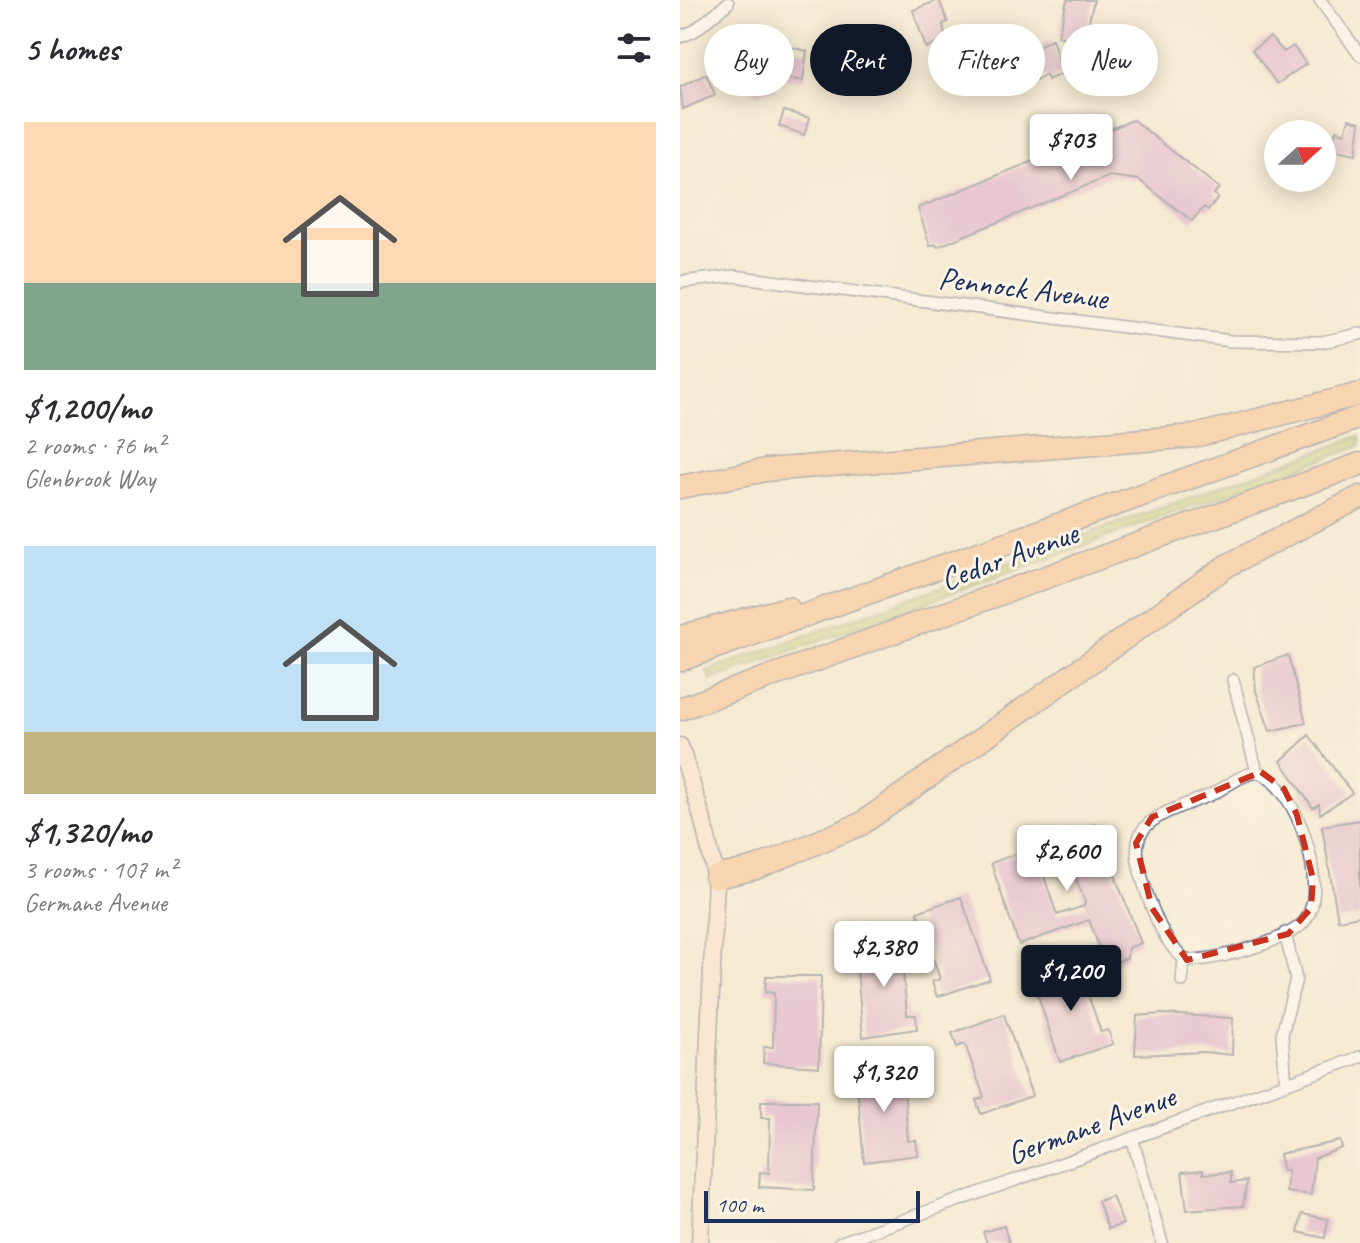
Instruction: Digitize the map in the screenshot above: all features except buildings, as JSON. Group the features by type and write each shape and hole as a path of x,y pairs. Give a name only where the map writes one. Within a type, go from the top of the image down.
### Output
{"highway":[{"path":"680,487 766,470 1195,436 1360,394"},
{"name":"Cedar Avenue","path":"680,660 1360,417"},
{"name":"Cedar Avenue","path":"680,709 1360,464"},
{"path":"716,877 756,868 861,824 1228,565 1360,497"},
{"path":"680,637 883,587"}],"street":[{"path":"1320,0 1360,55"},
{"path":"680,37 694,31 728,3"},
{"name":"Pennock Avenue","path":"680,282 734,276 1231,341 1322,342 1360,334"},
{"path":"1233,680 1257,772 1284,789 1297,815 1313,879 1311,908 1304,922 1285,933 1202,961 1184,959 1169,942 1152,908 1138,868 1136,843 1152,817 1257,772"},
{"path":"680,746 716,877 700,1243"},
{"path":"1285,933 1296,979 1282,1034 1286,1084"},
{"path":"1182,981 1184,959"},
{"name":"Germane Avenue","path":"839,1243 1360,1057"},
{"path":"1132,1138 1162,1243"}],"highlighted area":[{"path":"1261,772 1284,789 1297,815 1313,879 1311,908 1288,934 1187,960 1152,908 1136,843 1152,817"}],"green space":[{"path":"1360,436 1360,446 711,680 707,671"}]}
